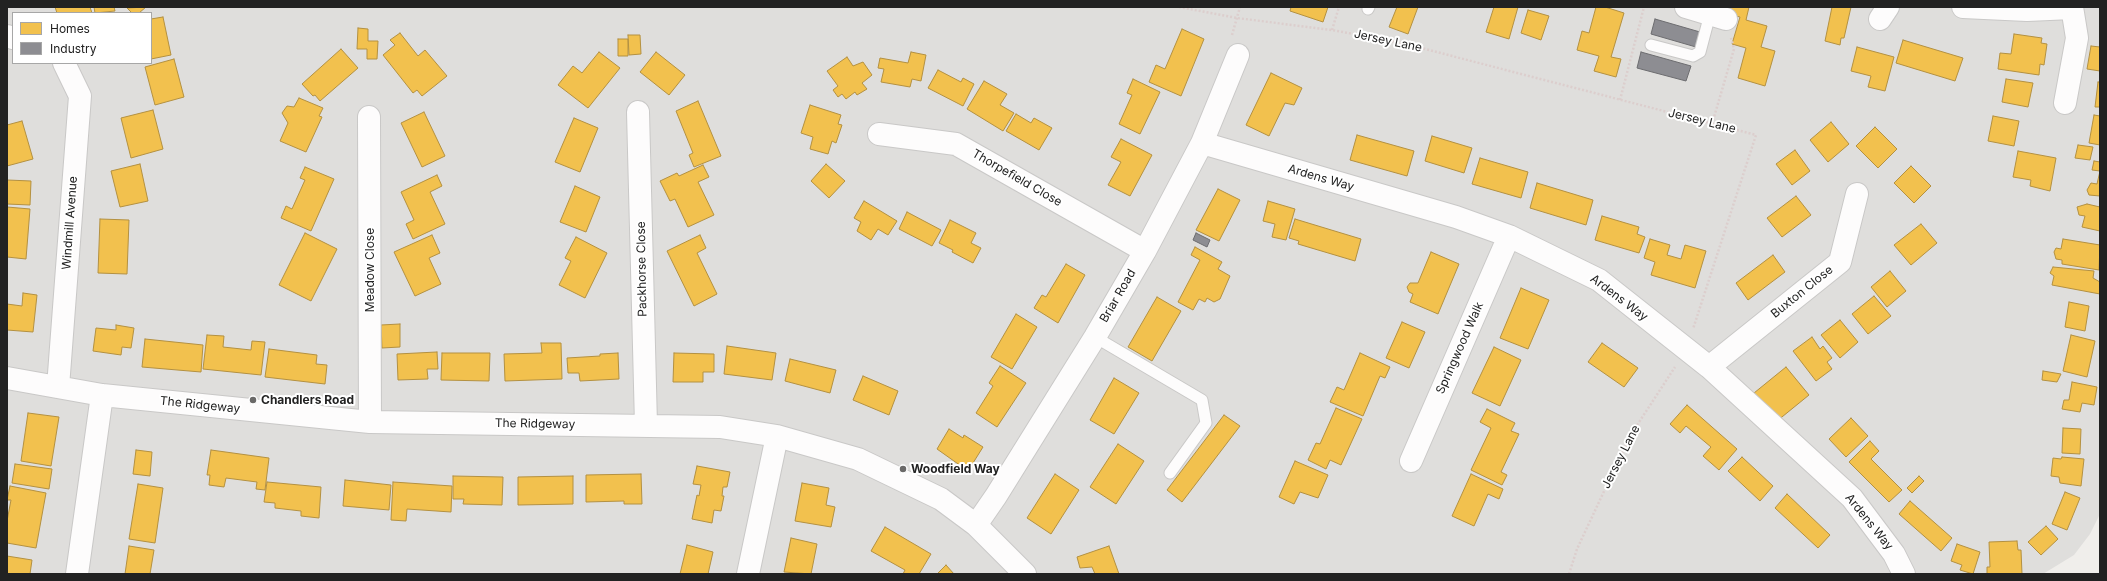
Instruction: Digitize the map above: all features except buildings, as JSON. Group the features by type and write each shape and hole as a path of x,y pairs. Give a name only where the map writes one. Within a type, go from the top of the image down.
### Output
{"street":[{"path":"1963,7 2027,10 2072,7 2077,38 2065,103"},
{"name":"Briar Road","path":"976,525 996,496 1095,337 1145,251 1202,143 1238,55"},
{"name":"Windmill Avenue","path":"58,387 80,96 64,64"},
{"name":"Packhorse Close","path":"638,112 646,425"},
{"name":"Meadow Close","path":"370,117 370,422"},
{"name":"Thorpefield Close","path":"879,134 956,144 1145,251"},
{"name":"Ardens Way","path":"1202,143 1456,217 1509,236 1599,280 1709,367 1852,498 1894,554 1904,574"},
{"name":"Buxton Close","path":"1709,367 1840,262 1857,194"},
{"name":"Springwood Walk","path":"1411,461 1509,236"},
{"name":"The Ridgeway","path":"7,378 102,395 370,422 720,427 777,436 858,459 941,498 976,525 1025,574"},
{"path":"78,574 102,395"},
{"path":"748,574 777,436"}],"lane":[{"path":"1651,45 1693,56 1700,52 1705,11"},
{"path":"1095,337 1202,400 1206,423 1170,473"}],"path":[{"name":"Jersey Lane","path":"1179,7 1237,18 1332,30 1402,43 1756,135 1686,350 1630,436 1577,549 1569,574"},
{"path":"1237,18 1240,7"},
{"path":"1332,30 1340,7"},
{"path":"1620,100 1644,7"},
{"path":"1705,11 1734,49 1712,124"}],"shaded area":[{"path":"7,7 2100,7 2100,514 2090,534 2074,555 2043,574 7,574"}],"place":[{"name":"Chandlers Road","path":"253,400"},
{"name":"Woodfield Way","path":"903,469"}]}
